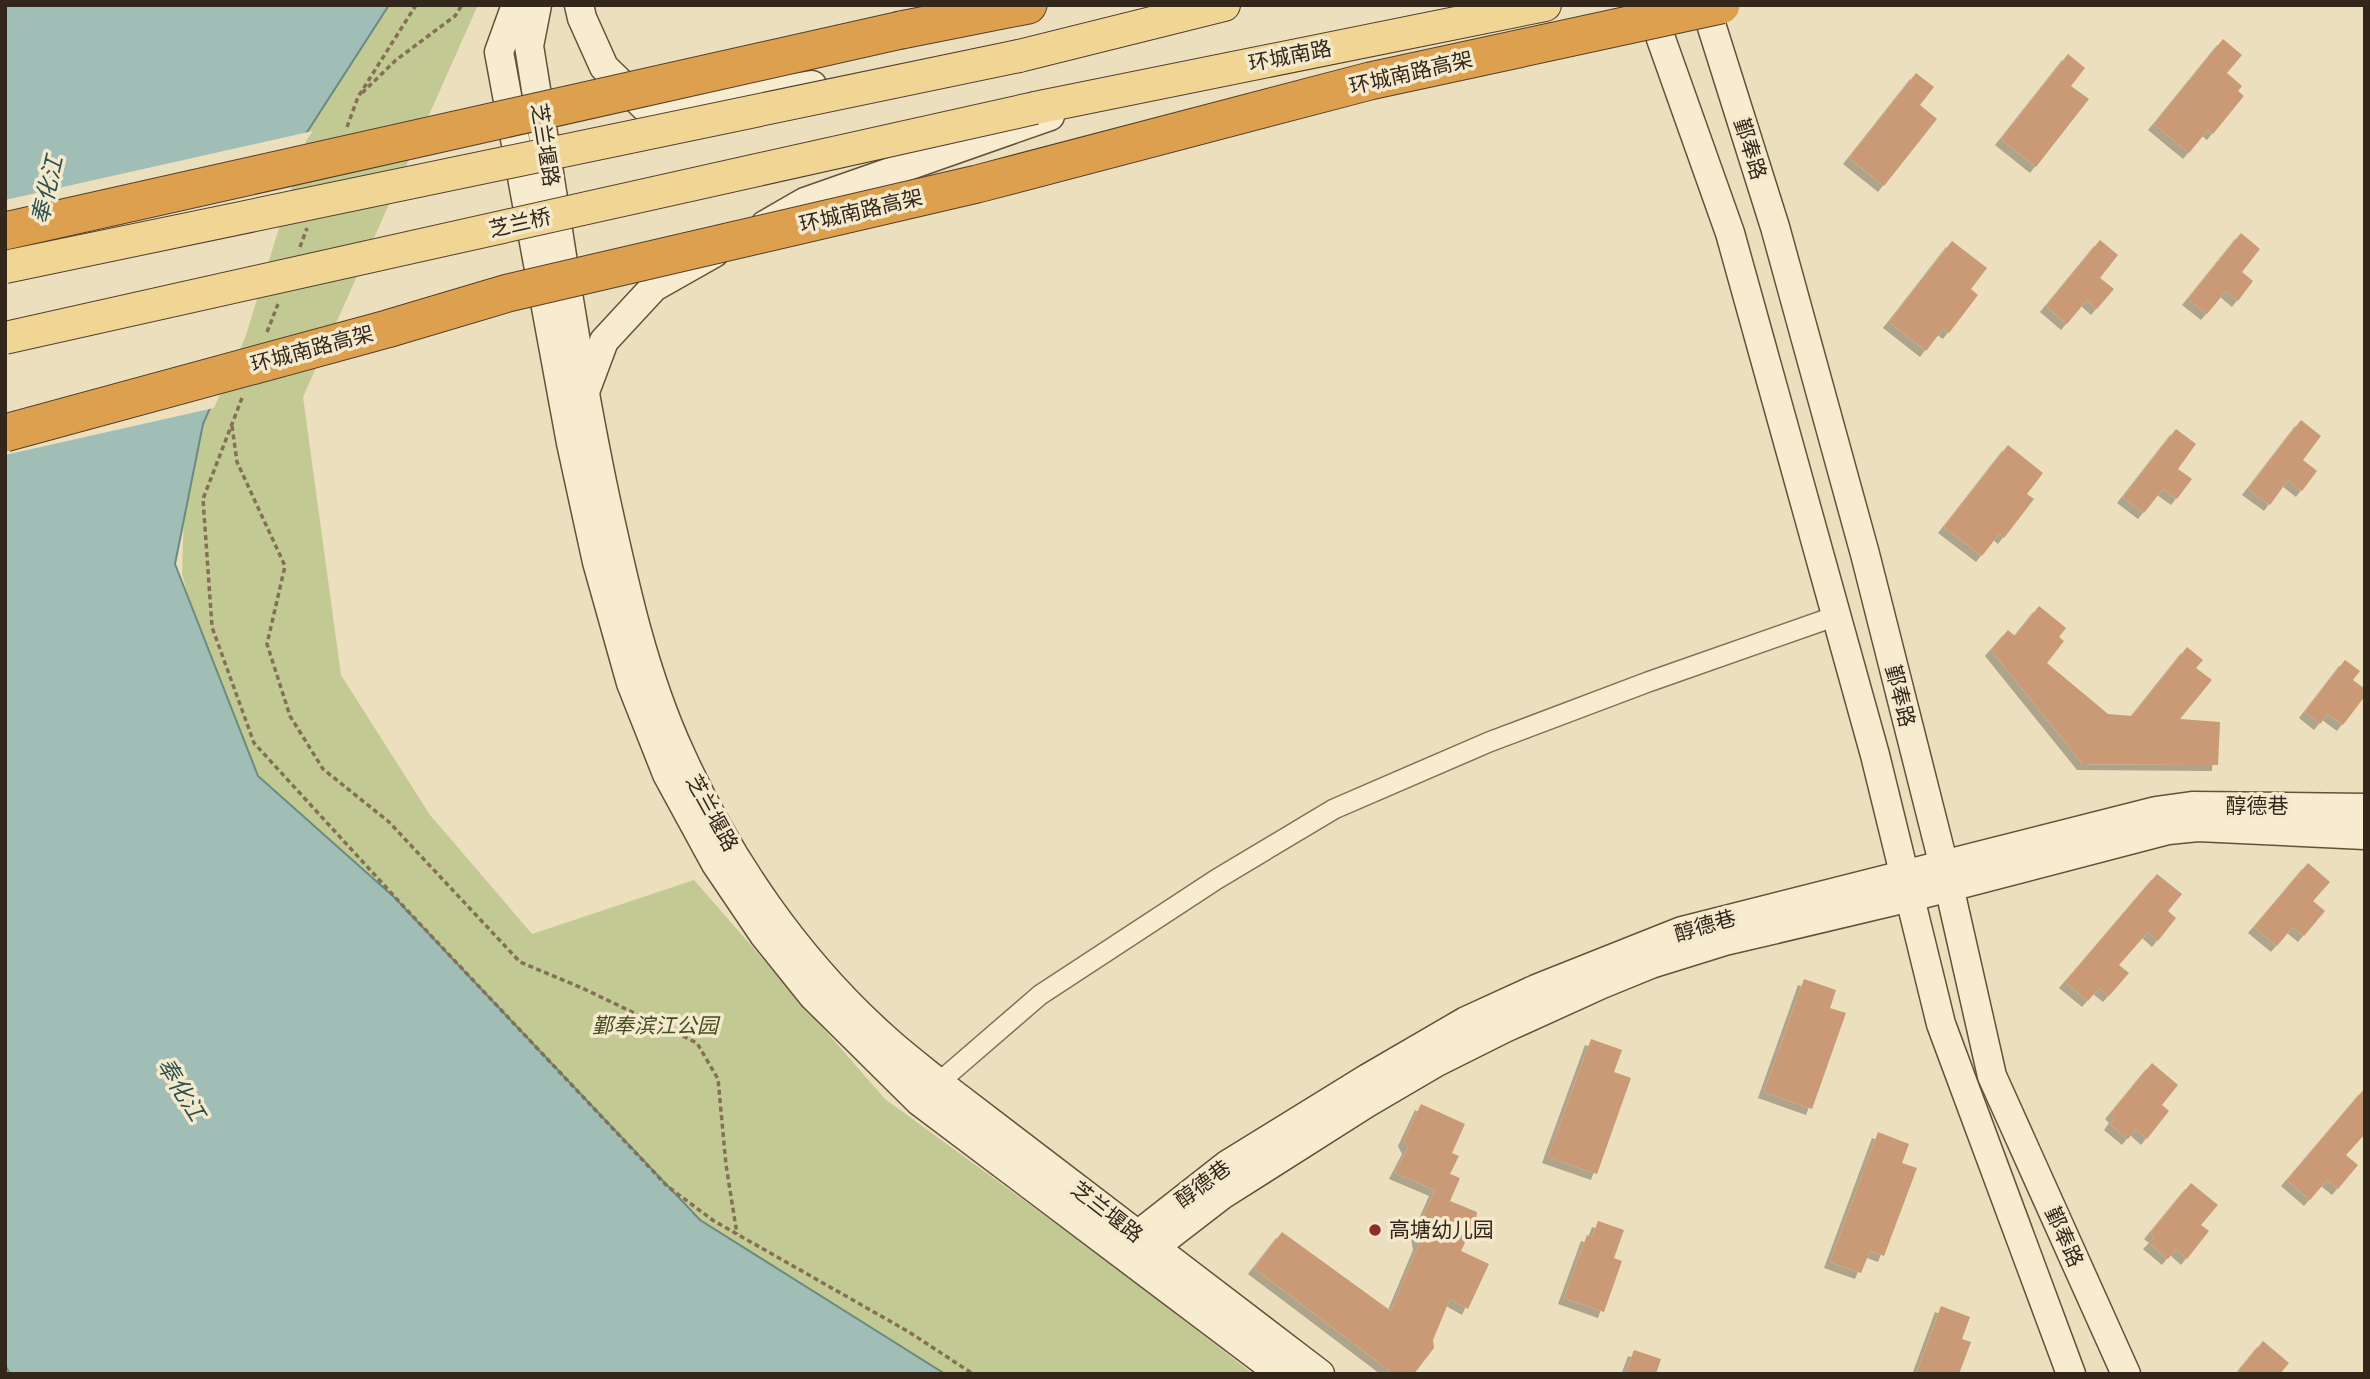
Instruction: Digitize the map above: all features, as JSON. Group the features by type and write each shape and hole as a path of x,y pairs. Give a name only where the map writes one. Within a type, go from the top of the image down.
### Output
{"highway":[{"path":"5,231 887,33 1028,5"},
{"name":"环城南路高架","path":"5,433 387,329 508,293 965,187 1370,81 1721,5"}],"main road":[{"path":"5,267 1019,56 1224,5"},
{"name":"环城南路","path":"1035,108 1545,5"},
{"name":"芝兰桥","path":"5,338 1035,108"}],"street":[{"name":"芝兰堰路","path":"516,5 499,52 571,443 597,562 631,683 667,774 716,864 757,925 813,996 929,1092 1136,1249 1320,1374"},
{"name":"芝兰堰路","path":"537,5 529,46 585,392 627,599 651,678 680,754 713,819 762,899 806,956 929,1092"},
{"path":"579,5 604,67 649,111 727,97 1019,56"},
{"name":"鄞奉路","path":"1649,5 1730,233 1836,616 1908,886 1941,1024 2071,1374"},
{"name":"鄞奉路","path":"1705,5 1775,227 1865,554 1946,875 1992,1076 2126,1374"},
{"path":"585,392 604,341 654,287 805,202 1127,89"},
{"path":"929,1092 1040,995 1217,879 1334,809 1501,737 1836,616"},
{"name":"醇德巷","path":"1136,1249 1265,1166 1437,1062 1504,1028 1651,964 2143,814 2192,806 2365,808"},
{"name":"醇德巷","path":"1946,875 2168,830 2198,827 2365,835"},
{"name":"芝兰堰路","path":"1136,1249 1281,1374"}],"path":[{"path":"416,5 358,97 396,61 455,16 462,5"},
{"path":"737,1234 726,1165 718,1079 696,1042 520,962 389,822 323,769 290,716 267,644 285,566 237,463 232,424 203,499 208,576 212,627 254,743 667,1186 714,1221 909,1332 973,1374"}],"green space":[{"name":"鄞奉滨江公园","path":"375,5 478,5 303,397 341,675 430,815 532,934 694,880 885,1099 1122,1272 1253,1374 933,1374 787,1285 596,1146 287,825 222,712 182,574 186,442 335,65"}],"water":[{"name":"奉化江","path":"5,5 389,5 302,140 241,337 203,424 175,564 258,776 394,897 700,1220 945,1374 10,1374 5,1365"}],"pier":[{"path":"313,131 306,141 245,338 214,408 5,455 5,200"}],"building":[{"path":"2223,39 2242,55 2227,73 2242,86 2238,91 2244,96 2213,134 2208,130 2189,153 2154,124"},
{"path":"2068,54 2085,68 2071,86 2089,99 2036,167 2001,139"},
{"path":"1916,73 1934,87 1920,105 1937,119 1884,186 1849,158"},
{"path":"2241,233 2260,249 2242,272 2253,281 2238,301 2226,291 2207,314 2188,299"},
{"path":"2100,240 2118,255 2100,278 2114,289 2097,309 2087,300 2067,324 2046,306"},
{"path":"1952,241 1987,268 1971,289 1978,295 1949,333 1943,329 1926,351 1889,322"},
{"path":"2301,420 2321,436 2303,460 2317,471 2302,491 2288,480 2270,505 2248,489"},
{"path":"2176,429 2196,444 2178,469 2192,479 2177,499 2163,489 2144,513 2123,497"},
{"path":"2008,445 2043,473 2027,494 2034,499 2004,538 1999,534 1982,556 1944,527"},
{"path":"2039,606 2066,628 2059,637 2064,641 2047,663 2108,714 2132,716 2187,647 2203,660 2196,668 2212,680 2180,719 2220,722 2218,765 2083,764 1991,650 2008,630 2015,636"},
{"path":"2345,660 2360,671 2353,680 2365,689 2365,696 2343,725 2328,714 2320,724 2305,712"},
{"path":"2308,863 2330,882 2313,901 2325,911 2304,936 2293,927 2277,946 2254,927"},
{"path":"2157,874 2182,894 2168,911 2176,918 2158,941 2148,932 2119,965 2129,973 2109,996 2099,988 2088,1001 2065,982"},
{"path":"1804,979 1836,990 1830,1008 1846,1013 1812,1109 1764,1092"},
{"path":"1591,1039 1622,1050 1614,1072 1631,1078 1597,1174 1548,1157"},
{"path":"2152,1063 2178,1085 2162,1105 2169,1111 2147,1139 2136,1129 2128,1139 2110,1124 2115,1117 2111,1113"},
{"path":"2365,1088 2365,1134 2346,1155 2358,1165 2338,1189 2327,1180 2310,1200 2287,1180"},
{"path":"1421,1104 1465,1124 1452,1153 1459,1156 1450,1174 1460,1178 1450,1201 1477,1212 1476,1220 1461,1251 1489,1264 1468,1309 1450,1299 1433,1340 1434,1348 1414,1374 1394,1374 1254,1268 1282,1232 1391,1311 1419,1244 1417,1231 1435,1190 1395,1173 1408,1148 1404,1140"},
{"path":"1878,1132 1909,1144 1902,1163 1917,1168 1884,1256 1870,1251 1861,1273 1830,1262"},
{"path":"2191,1183 2218,1205 2201,1225 2209,1231 2187,1259 2176,1249 2168,1259 2149,1243 2155,1237 2150,1233"},
{"path":"1598,1221 1624,1230 1614,1258 1622,1261 1604,1312 1564,1298 1587,1235 1592,1237"},
{"path":"1941,1306 1970,1317 1962,1339 1971,1342 1959,1374 1916,1374"},
{"path":"2263,1341 2289,1363 2280,1374 2236,1374"},
{"path":"1634,1350 1661,1359 1656,1374 1625,1374"}],"place":[{"name":"高塘幼儿园","path":"1375,1230"}]}
